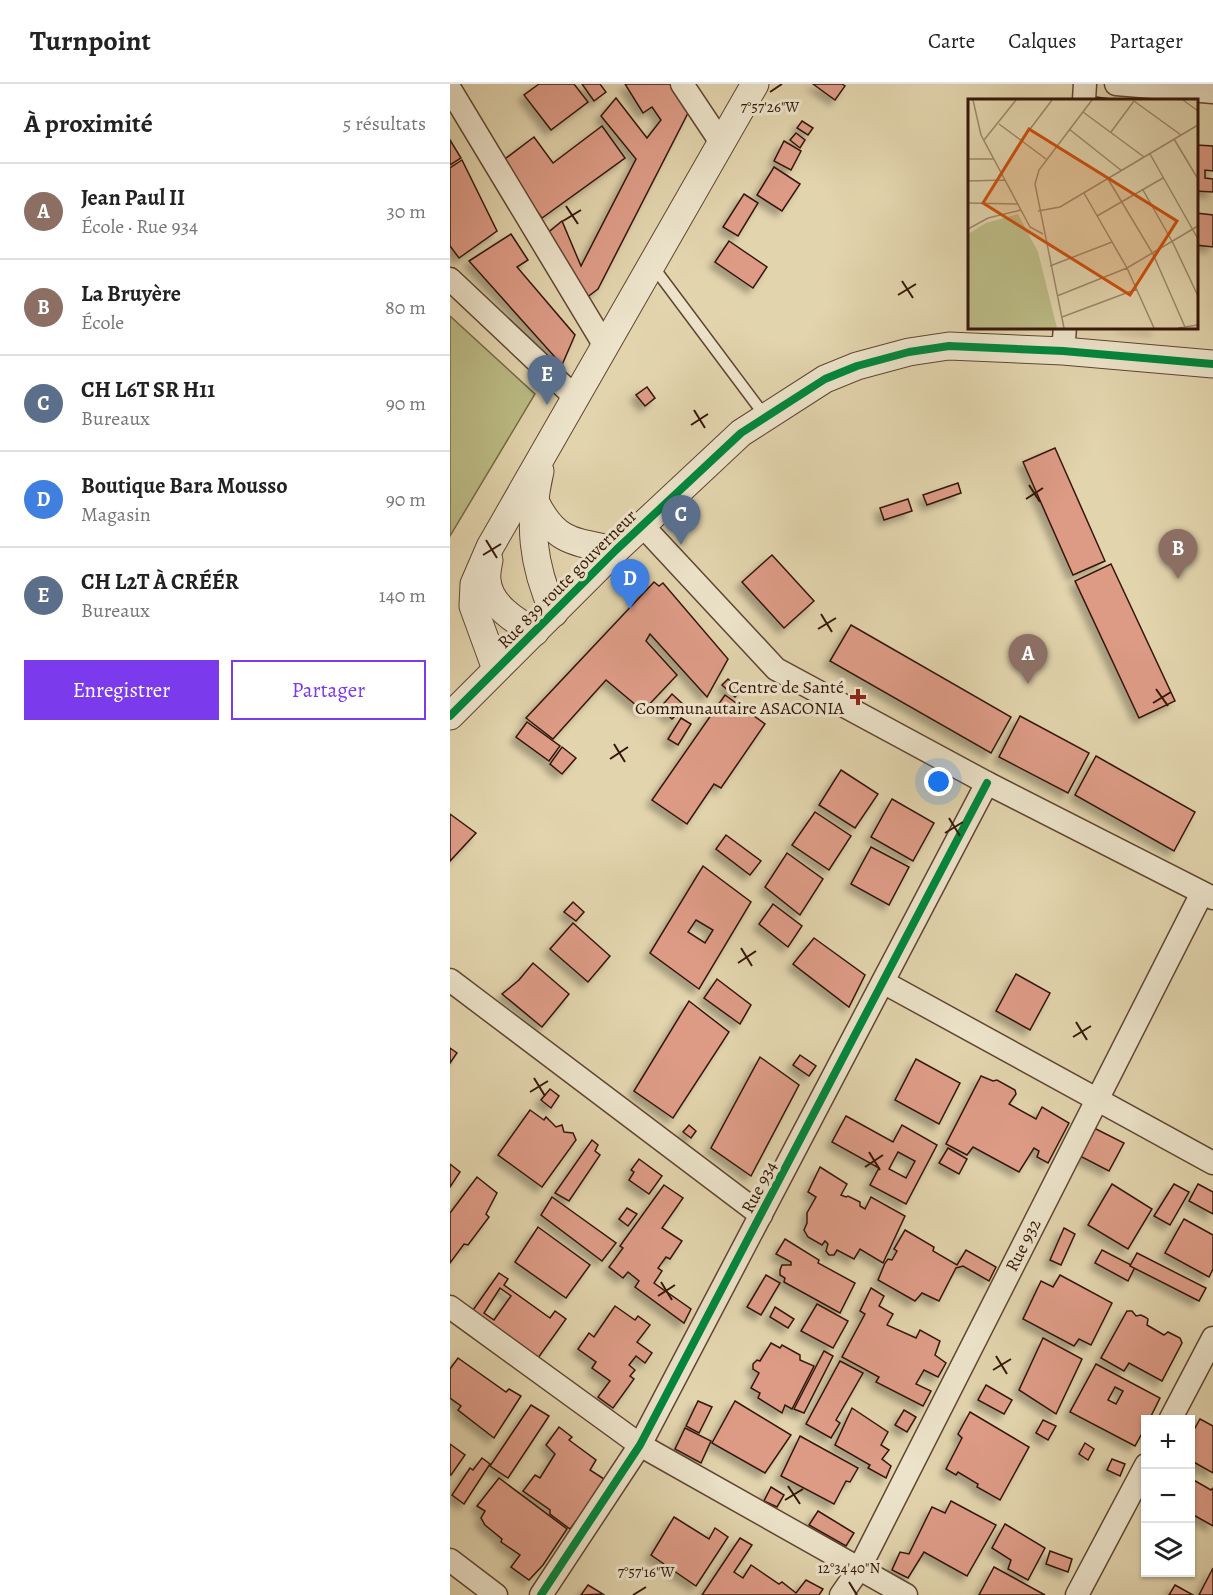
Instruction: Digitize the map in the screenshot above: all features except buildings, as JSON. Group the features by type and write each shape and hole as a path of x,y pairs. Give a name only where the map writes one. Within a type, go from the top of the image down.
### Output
{"street":[{"path":"682,84 722,144"},
{"path":"496,669 473,606 474,584 490,547 755,84"},
{"path":"1084,99 1085,84"},
{"path":"1116,84 1213,92"},
{"path":"450,89 606,346"},
{"path":"450,279 571,407"},
{"name":"Rue 839 route gouverneur","path":"450,716 616,550 741,433 825,379 857,366 909,352 949,346 1064,339 1213,364"},
{"path":"490,547 487,581 493,598 512,619 544,623 542,588 532,531 535,501 539,472 571,407"},
{"path":"535,501 543,520 561,535 578,543 616,550"},
{"path":"642,525 776,669 987,783 1207,895"},
{"name":"Rue 934","path":"541,1595 640,1445 987,783"},
{"name":"Rue 932","path":"841,1595 859,1569 1097,1099 1207,895"},
{"path":"450,980 761,1215"},
{"path":"883,982 1213,1163"},
{"path":"450,1307 640,1445 906,1595"},
{"path":"1172,1415 1213,1338"},
{"path":"1077,1595 1144,1469"},
{"path":"450,1560 496,1595"}],"lane":[{"path":"652,265 765,416"}],"green space":[{"path":"450,316 535,394 450,536"}],"cycle path":[{"path":"450,716 616,550 741,433 825,379 857,366 909,352 949,346 1063,351 1213,364"},
{"path":"541,1595 640,1445 987,783"}],"place":[{"name":"CH L2T À CRÉÉR","path":"547,405"},
{"name":"CH L6T SR H11","path":"681,545"},
{"name":"La Bruyère","path":"1178,579"},
{"name":"Boutique Bara Mousso","path":"630,609"},
{"name":"Jean Paul II","path":"1028,684"},
{"name":"Centre de Santé Communautaire ASACONIA","path":"858,697"}]}
